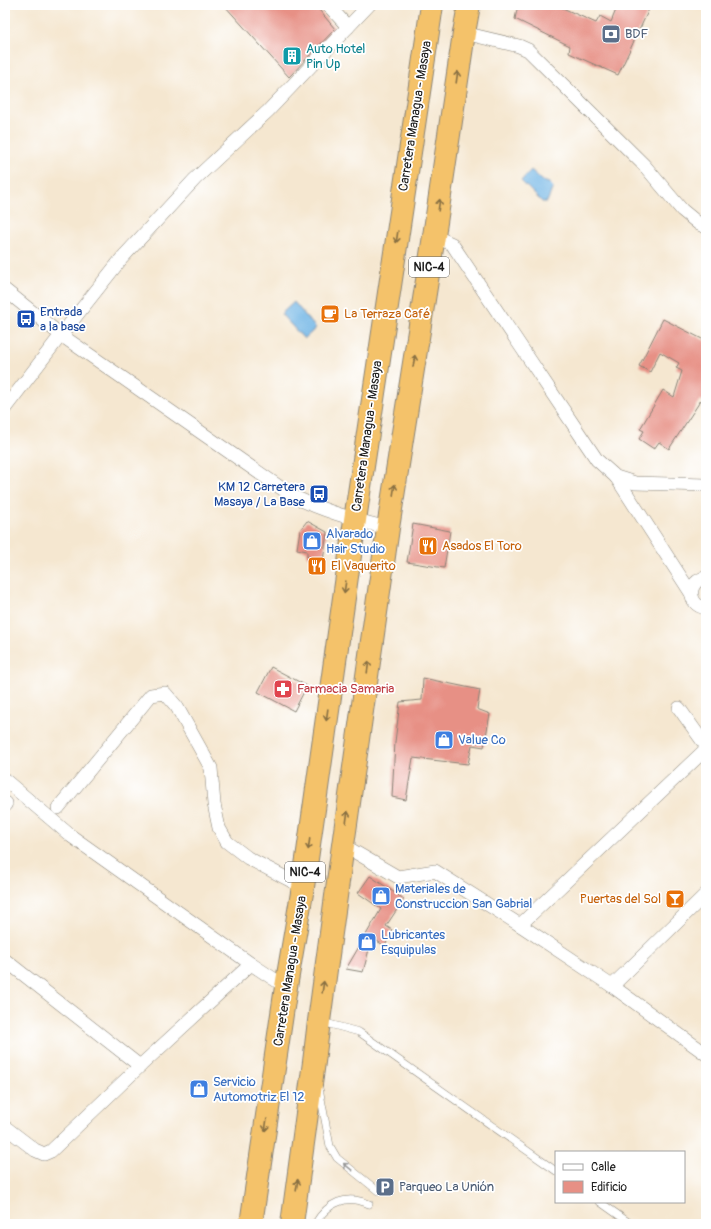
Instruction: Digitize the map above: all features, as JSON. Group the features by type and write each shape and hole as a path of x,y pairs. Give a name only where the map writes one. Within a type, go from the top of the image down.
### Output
{"highway":[{"name":"Carretera Managua - Masaya","path":"252,1224 432,5"},
{"name":"NIC-4","path":"292,1224 342,845 388,528 469,5"},
{"path":"304,880 322,887 337,883"},
{"path":"298,916 313,906 320,905 327,906 333,913"}],"street":[{"path":"328,5 348,27"},
{"path":"5,408 122,258 194,179 268,111 369,5"},
{"path":"464,33 519,46 528,50 644,165 682,210 704,223"},
{"path":"434,236 452,244 597,460 616,476 691,593 695,603 702,607 706,617"},
{"path":"5,290 61,335 291,495 316,507 355,520 388,528"},
{"path":"616,476 635,483 706,485"},
{"path":"691,593 694,583 698,580 706,578"},
{"path":"58,808 151,695 165,693 177,707 211,768 214,804 219,828 227,842 248,858 304,880"},
{"path":"520,925 706,748 679,708"},
{"path":"5,780 71,836 251,964 286,987"},
{"path":"342,845 398,877 435,871 612,986 706,1054"},
{"path":"612,986 706,894"},
{"path":"5,960 140,1066"},
{"path":"5,1127 35,1150 44,1154 51,1151 140,1066 251,964"}],"lane":[{"path":"319,1022 359,1032 555,1170"},
{"path":"314,1062 330,1146 337,1158 378,1191"},
{"path":"315,1224 322,1213 332,1205 342,1200 360,1200 369,1204"},
{"path":"601,1203 631,1224"}],"water":[{"path":"531,170 543,181 549,183 553,187 547,202 542,202 521,181"},
{"path":"294,302 316,328 304,339 281,314"}],"building":[{"name":"Auto Hotel Pin Up","path":"224,5 315,5 335,29 289,77"},
{"path":"518,5 556,5 596,23 600,16 611,22 618,5 651,5 618,75 569,53 570,46 515,19"},
{"path":"663,319 706,341 706,403 701,400 669,449 659,442 654,449 639,439 644,431 640,429 663,390 674,397 682,371 676,368 679,363 660,352 650,372 639,366"},
{"name":"Alvarado Hair Studio","path":"307,521 327,532 323,561 307,557 307,551 297,549 300,530"},
{"name":"Asados El Toro","path":"413,524 450,531 444,568 407,562"},
{"name":"Farmacia Samaria","path":"271,667 307,686 294,711 258,692"},
{"name":"Value Co","path":"423,678 480,690 477,709 490,714 484,747 472,745 468,764 413,758 406,800 392,797 395,742 400,702 422,700"},
{"path":"370,876 404,899 386,926 392,930 385,946 372,938 363,972 346,969 381,909 358,893"}],"place":[{"name":"BDF","path":"611,34"},
{"name":"Auto Hotel Pin Up","path":"292,56"},
{"name":"La Terraza Café","path":"330,314"},
{"name":"Entrada a la base","path":"26,319"},
{"name":"KM 12 Carretera Masaya / La Base","path":"319,494"},
{"name":"Alvarado Hair Studio","path":"312,541"},
{"name":"Asados El Toro","path":"428,546"},
{"name":"El Vaquerito","path":"317,566"},
{"name":"Farmacia Samaria","path":"283,689"},
{"name":"Value Co","path":"444,740"},
{"name":"Materiales de Construccion San Gabrial","path":"381,896"},
{"name":"Puertas del Sol","path":"675,899"},
{"name":"Lubricantes Esquipulas","path":"367,942"},
{"name":"Servicio Automotriz El 12","path":"199,1089"},
{"name":"Parqueo La Unión","path":"385,1187"}]}
